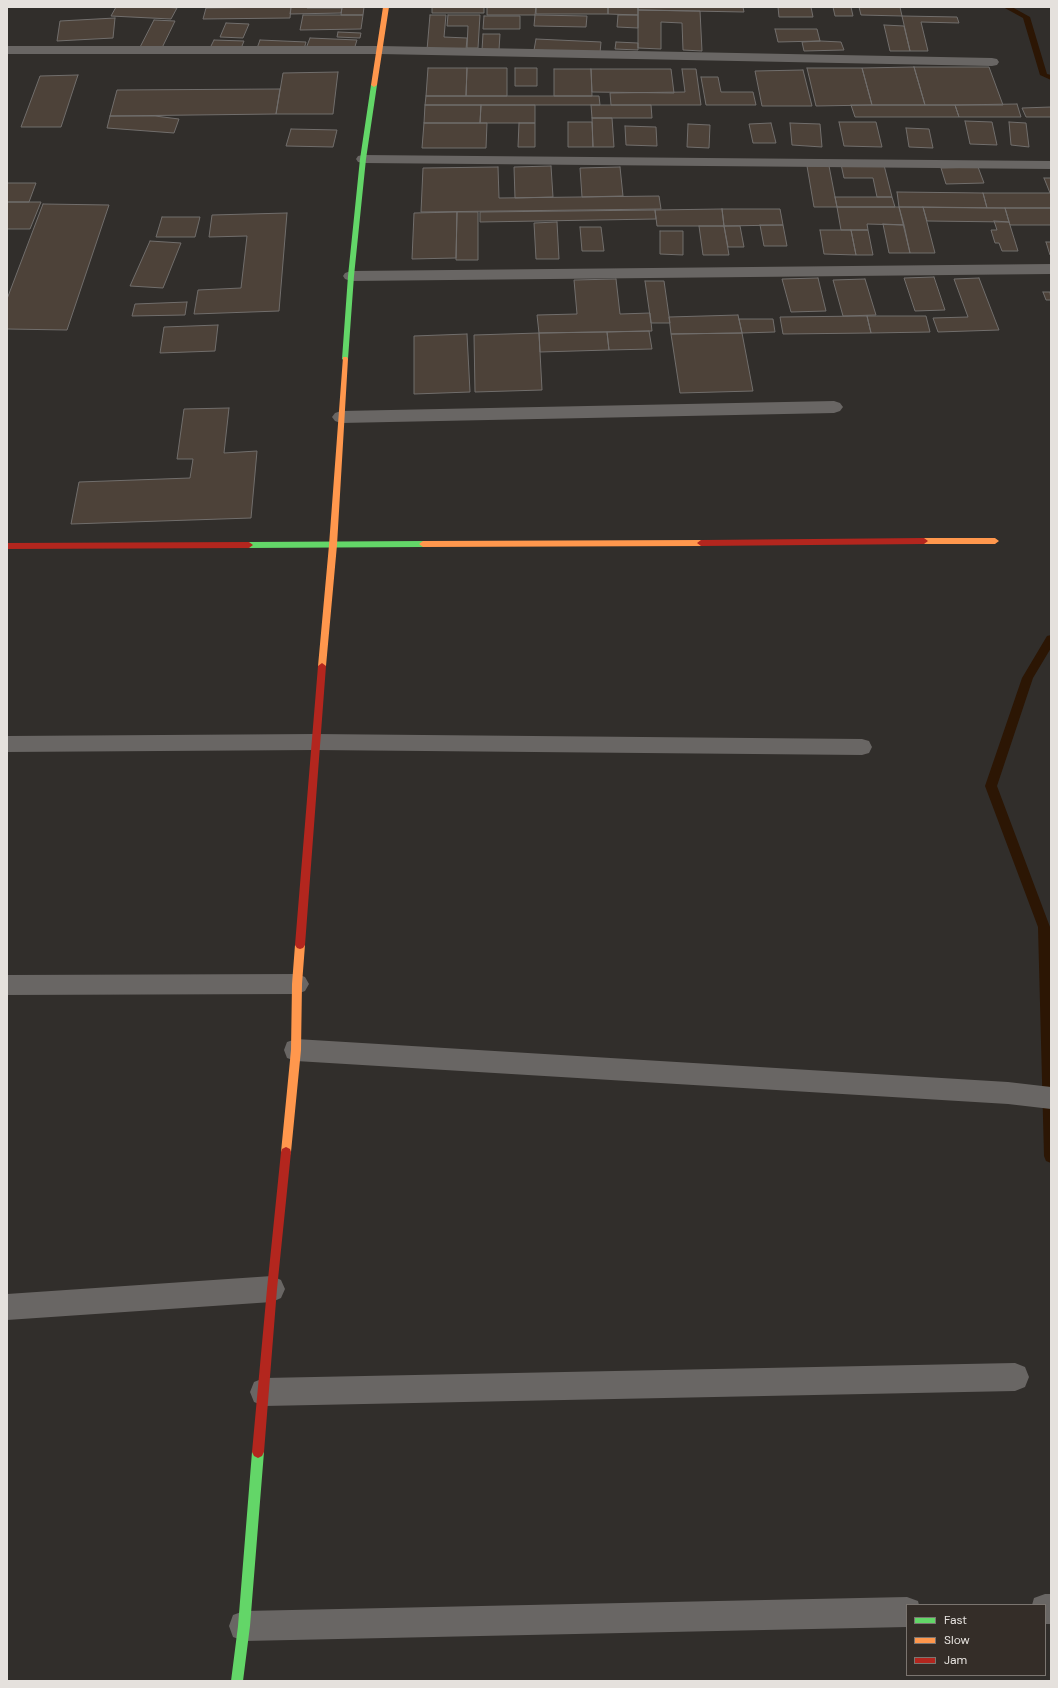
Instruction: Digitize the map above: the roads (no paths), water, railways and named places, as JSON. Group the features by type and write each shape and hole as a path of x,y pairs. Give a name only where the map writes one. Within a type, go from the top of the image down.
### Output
{"street":[{"path":"237,1681 244,1626 272,1289 296,1050 297,984 315,742 333,546 351,276 363,159 386,7"},
{"path":"7,50 380,50 992,62"},
{"path":"363,159 1051,166"},
{"path":"351,276 1051,269"},
{"path":"341,417 834,407"},
{"path":"7,546 333,546 995,541"},
{"path":"7,744 315,742 862,747"},
{"path":"7,985 297,984"},
{"path":"296,1050 1008,1093 1051,1098"},
{"path":"7,1307 272,1289"},
{"path":"264,1392 1015,1377"},
{"path":"244,1626 906,1612"}],"waterway":[{"path":"1007,7 1026,17 1044,75 1051,78"},
{"path":"1051,639 1028,678 991,786 1044,927 1051,1156"}]}
